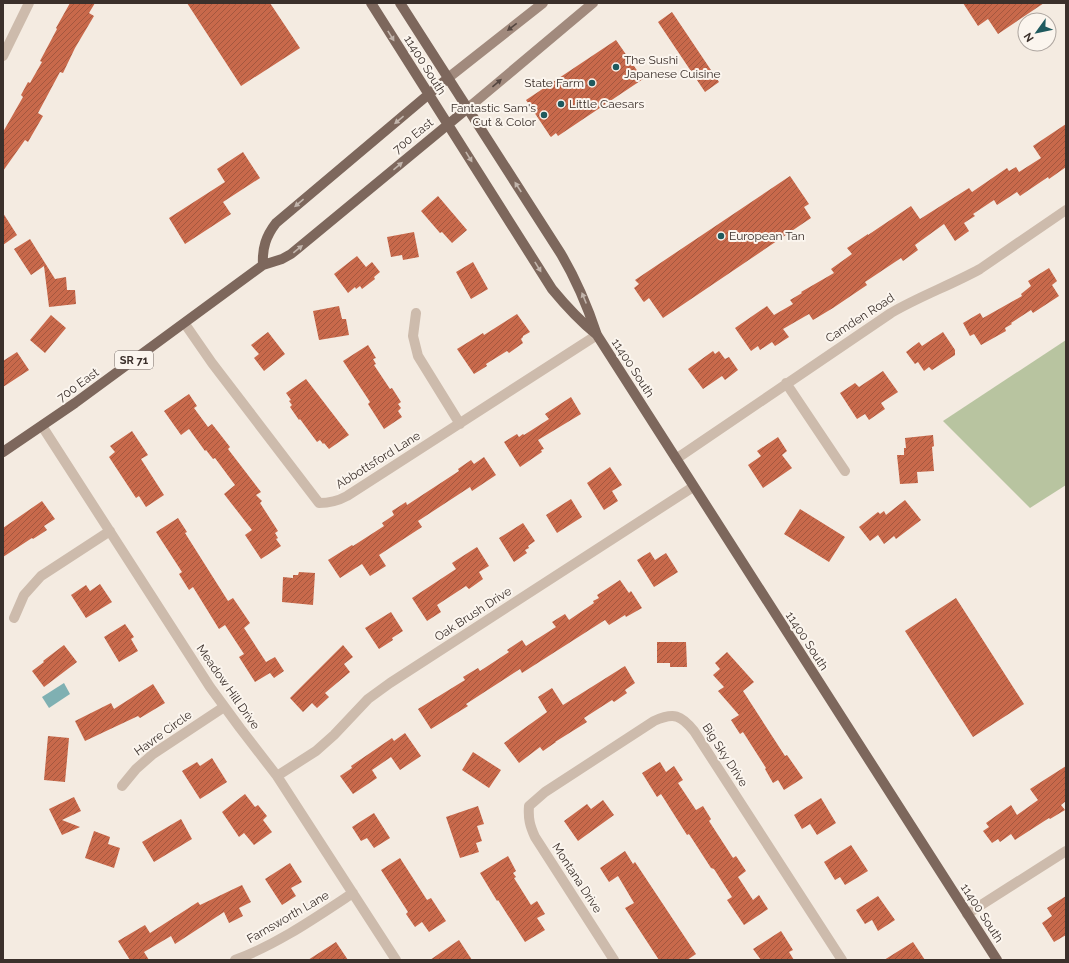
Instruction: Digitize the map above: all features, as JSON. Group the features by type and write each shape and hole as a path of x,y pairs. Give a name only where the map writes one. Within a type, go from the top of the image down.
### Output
{"main road":[{"name":"11400 South","path":"371,3 552,289 580,321 597,335"},
{"name":"11400 South","path":"400,3 561,254 583,295 597,335 997,960"},
{"name":"700 East","path":"263,265 262,256 264,246 267,237 276,223 448,78 543,3"},
{"name":"700 East","path":"3,452 42,426 184,324 263,265 282,259 291,254 593,3"}],"street":[{"path":"3,56 29,3"},
{"name":"Camden Road","path":"676,459 891,312 980,269 1066,210"},
{"path":"416,313 413,336 418,356 460,424"},
{"name":"Abbottsford Lane","path":"184,324 319,503 329,503 347,496 597,335"},
{"path":"786,384 845,471"},
{"name":"Meadow Hill Drive","path":"42,426 224,707 277,776 396,960"},
{"name":"Oak Brush Drive","path":"277,776 316,751 334,735 368,699 390,683 694,487"},
{"path":"14,618 24,595 41,576 110,531"},
{"name":"Havre Circle","path":"122,786 136,769 153,754 224,707"},
{"name":"Big Sky Drive","path":"529,806 545,792 654,720 665,716 676,715 686,722 694,731 842,960"},
{"name":"Montana Drive","path":"529,806 528,817 530,828 614,960"},
{"path":"967,914 1066,851"},
{"name":"Farnsworth Lane","path":"235,960 267,947 353,893"}],"green space":[{"path":"1066,340 1066,485 1030,508 943,421"}],"water":[{"path":"64,683 70,694 49,708 42,697"}],"building":[{"path":"70,3 95,3 89,13 94,16 75,48 63,73 60,72 38,113 43,116 28,142 25,140 3,171 3,132 23,97 21,95 28,82 30,83 42,62 40,61"},
{"path":"187,3 270,3 300,48 241,86"},
{"path":"963,3 1044,3 1031,12 1017,12 1017,21 998,34 988,19 978,26"},
{"path":"672,12 719,82 705,92 658,22"},
{"path":"616,40 643,79 558,136 556,133 551,137 526,100"},
{"path":"1066,124 1066,167 1020,196 1017,192 997,205 994,200 973,214 975,216 964,223 969,231 955,241 944,224 915,245 918,250 903,261 901,258 865,282 867,285 833,308 813,320 809,314 783,329 789,337 775,346 772,342 760,350 758,346 751,351 735,328 767,306 774,315 793,304 790,300 834,273 831,269 852,254 847,248 911,206 920,219 969,188 972,192 1007,168 1009,171 1016,167 1019,172 1041,158 1033,146"},
{"path":"243,152 260,178 223,202 231,214 185,244 169,218 225,182 217,169"},
{"path":"790,176 809,204 804,207 811,218 663,318 649,298 644,302 643,301 634,288 639,284 635,280"},
{"path":"438,196 467,230 452,243 442,232 440,233 421,211"},
{"path":"3,213 17,235 3,245"},
{"path":"414,232 419,257 403,260 402,255 391,257 387,237"},
{"path":"30,239 55,279 66,277 67,290 75,290 76,304 49,307 44,266 31,275 14,249"},
{"path":"357,256 366,267 372,262 380,272 374,277 375,279 362,289 360,286 356,289 355,287 348,293 334,274"},
{"path":"473,262 488,289 471,299 456,272"},
{"path":"1049,268 1057,281 1052,285 1059,296 1033,313 1031,310 1005,328 1006,331 981,345 974,334 970,336 963,323 980,313 983,318 1022,296 1021,294 1031,286 1028,281"},
{"path":"339,306 342,319 346,319 349,335 319,340 313,311"},
{"path":"517,314 530,332 521,339 523,343 509,353 507,351 486,364 487,366 474,374 457,349 483,333 484,335"},
{"path":"51,315 66,328 45,353 30,340"},
{"path":"268,332 285,354 264,371 254,358 259,354 251,345"},
{"path":"943,332 955,350 955,355 932,370 929,367 924,371 918,362 915,364 906,352 919,342 922,346"},
{"path":"368,345 376,358 373,359 376,364 374,365 390,389 392,388 401,402 398,404 401,408 398,411 402,417 384,429 368,404 370,402 343,361"},
{"path":"713,351 715,354 719,351 725,359 729,357 738,370 725,380 722,376 703,389 688,369"},
{"path":"17,352 29,370 3,387 3,361"},
{"path":"883,371 898,392 881,403 885,409 869,420 865,414 857,419 840,393 855,383 859,387"},
{"path":"306,379 349,435 329,449 320,440 317,442 290,407 292,405 289,401 291,400 286,393"},
{"path":"189,394 197,406 194,408 208,427 212,424 230,447 228,449 261,492 256,495 262,501 260,503 278,531 275,533 278,538 276,539 281,546 261,559 245,535 252,530 224,494 235,485 215,458 213,459 206,450 205,451 189,429 181,435 164,411"},
{"path":"571,397 581,414 538,440 544,449 541,450 542,452 520,467 504,442 517,434 519,437 523,434 524,435 549,419 545,414"},
{"path":"132,431 148,455 141,459 164,495 146,507 139,496 136,498 109,457 115,452 110,446"},
{"path":"933,435 934,446 932,447 934,471 917,472 918,483 900,484 897,455 904,455 904,448 906,448 905,438"},
{"path":"778,437 787,451 782,455 792,468 763,488 748,465 761,456 757,451"},
{"path":"484,457 496,475 472,491 470,487 418,521 422,527 379,555 386,566 370,576 362,564 340,578 328,560 384,526 382,523 394,515 392,511 406,502 407,505 459,471 458,469 471,460 474,464"},
{"path":"610,467 622,485 612,491 618,501 604,510 587,483"},
{"path":"571,499 582,517 557,533 546,515"},
{"path":"905,500 921,520 896,539 894,536 884,544 878,535 870,541 859,527 878,512 880,514 884,511 886,515"},
{"path":"42,501 55,519 44,526 47,530 3,557 3,528"},
{"path":"800,509 845,537 829,562 784,534"},
{"path":"178,518 187,532 185,533 228,601 233,598 250,623 244,628 266,662 275,657 284,671 274,678 270,673 255,682 239,657 244,654 225,625 219,629 193,587 189,590 179,574 182,572 156,532"},
{"path":"523,523 535,541 525,550 527,553 514,562 499,538"},
{"path":"477,547 489,566 479,572 483,579 469,589 466,586 437,605 441,612 427,621 412,598 456,569 452,563"},
{"path":"650,552 655,560 666,553 678,572 654,587 637,560"},
{"path":"299,572 315,573 313,605 282,602 283,577 293,578 293,575 298,575"},
{"path":"620,580 629,593 631,591 642,608 626,617 625,615 609,625 605,620 522,673 520,669 466,704 468,706 431,729 418,709 465,680 463,677 478,668 480,671 509,652 507,650 522,640 526,646 556,627 552,622 565,614 569,620 594,603 593,601 599,598 597,595"},
{"path":"100,584 112,602 86,618 71,595 86,585 90,591"},
{"path":"956,598 1024,704 973,737 905,631"},
{"path":"391,612 403,631 379,649 365,628"},
{"path":"125,624 134,637 131,639 138,651 119,662 104,637"},
{"path":"657,642 686,642 687,667 670,667 670,663 657,663"},
{"path":"64,645 77,662 44,687 32,671"},
{"path":"343,645 353,657 344,664 350,672 325,693 329,697 317,708 312,703 303,712 290,698"},
{"path":"727,652 754,682 743,691 785,756 787,755 803,778 784,790 778,780 773,783 765,769 766,768 743,732 740,734 731,720 739,715 718,691 724,687 713,675 720,669 715,663"},
{"path":"625,666 635,683 625,690 627,693 614,702 612,700 584,718 587,722 543,751 540,747 519,763 504,743 547,712 538,697 552,688 563,705"},
{"path":"153,684 165,703 140,718 138,716 85,741 75,721 111,703 114,709"},
{"path":"405,733 421,756 400,770 391,757 372,770 377,778 353,794 340,776 352,768 351,766 392,738 394,741"},
{"path":"48,736 69,738 65,782 44,780"},
{"path":"473,752 501,770 489,788 462,770"},
{"path":"212,758 227,782 200,799 182,771 197,762 200,766"},
{"path":"660,762 666,772 674,766 683,780 678,783 696,810 703,806 711,819 709,821 733,858 736,856 746,871 738,877 753,900 759,895 768,909 744,925 727,900 732,897 714,869 711,868 689,834 687,835 661,794 657,797 642,773"},
{"path":"1066,766 1066,801 1061,805 1065,810 1050,819 1049,818 1015,840 1011,834 1000,842 998,839 992,843 983,831 989,827 986,823 1011,805 1017,815 1038,800 1030,789"},
{"path":"245,794 255,807 258,805 267,816 263,820 272,832 254,845 244,833 239,837 222,812"},
{"path":"74,797 81,811 62,820 80,827 62,835 49,809"},
{"path":"821,798 836,823 817,835 810,824 802,829 794,815"},
{"path":"603,800 614,815 578,841 564,821 587,804 591,809"},
{"path":"478,806 484,824 477,826 482,841 476,843 479,852 460,858 446,817"},
{"path":"374,813 390,838 374,848 367,838 361,841 352,827"},
{"path":"181,819 192,839 154,862 142,842"},
{"path":"94,831 110,837 108,844 120,848 114,868 85,858"},
{"path":"851,845 868,871 845,885 840,877 835,880 824,862"},
{"path":"625,851 633,864 635,862 696,954 687,960 659,960 625,908 634,903 618,876 609,882 600,868"},
{"path":"508,856 516,871 513,873 516,877 514,878 531,905 537,901 545,914 537,918 545,930 525,942 480,873"},
{"path":"400,858 427,900 431,898 446,921 429,932 422,922 415,927 406,914 408,912 381,870"},
{"path":"290,863 302,882 291,888 296,896 282,905 265,879"},
{"path":"242,885 251,902 239,908 243,916 229,923 224,912 175,944 171,936 144,952 149,960 130,960 118,941 145,925 150,933 198,902 200,905"},
{"path":"878,896 895,920 878,931 872,920 865,924 856,910"},
{"path":"1066,896 1066,935 1054,942 1042,923 1052,916 1047,908"},
{"path":"781,931 793,950 789,952 794,960 761,960 753,949"},
{"path":"459,940 472,960 430,960"},
{"path":"336,942 348,960 308,960"},
{"path":"913,942 925,960 884,960"}],"place":[{"name":"The Sushi Japanese Cuisine","path":"616,67"},
{"name":"State Farm","path":"592,83"},
{"name":"Little Caesars","path":"561,104"},
{"name":"Fantastic Sam's Cut & Color","path":"544,115"},
{"name":"European Tan","path":"721,236"}]}
